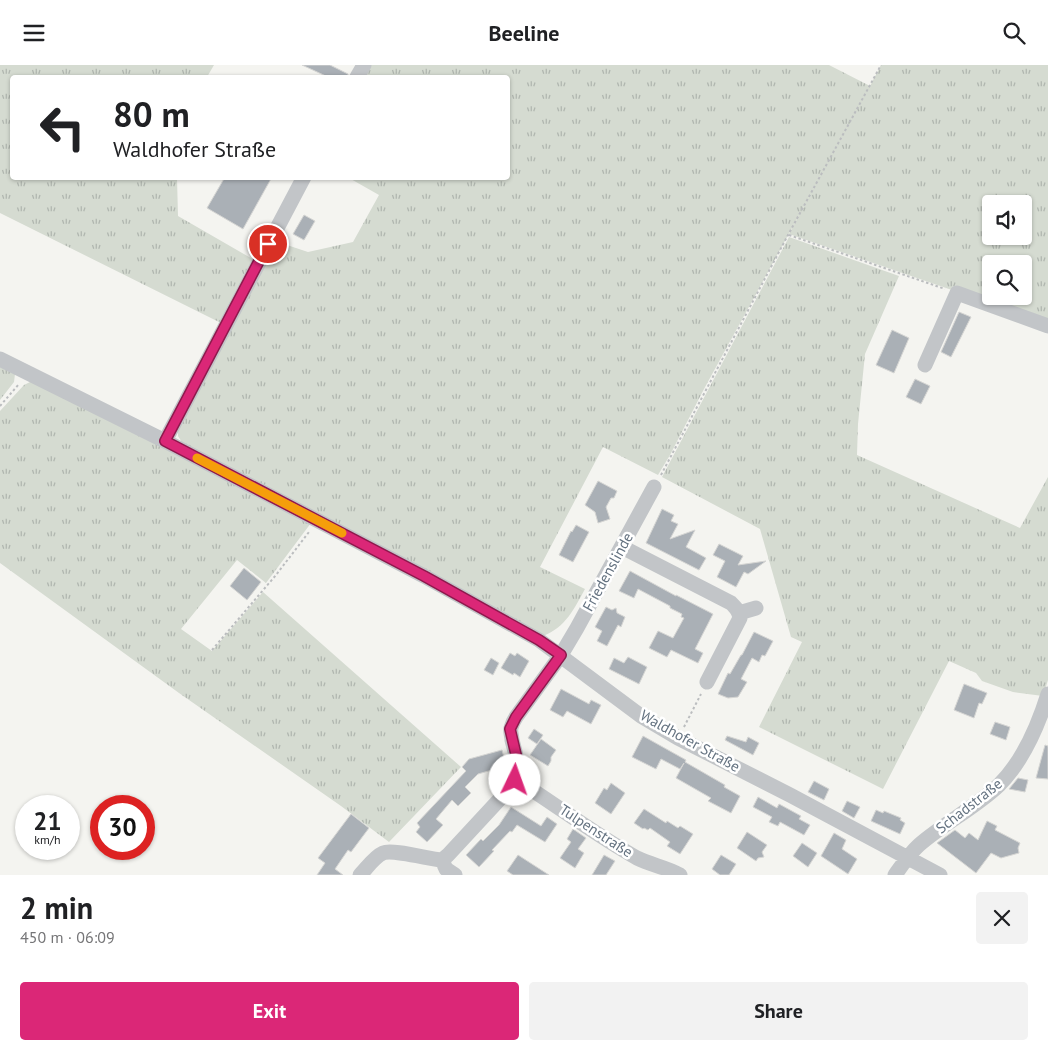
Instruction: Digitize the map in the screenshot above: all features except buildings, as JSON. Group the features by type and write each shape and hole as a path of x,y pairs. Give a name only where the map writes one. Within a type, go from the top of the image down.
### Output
{"street":[{"path":"165,441 302,180"},
{"path":"925,365 957,293 1048,326"},
{"name":"Waldhofer Straße","path":"0,359 165,441 424,576 539,640 641,716 678,738 940,875"},
{"name":"Friedenslinde","path":"515,780 518,763 510,729 516,717 561,655 654,487"},
{"path":"622,547 736,607 740,618 707,682"},
{"path":"739,613 756,608"},
{"name":"Schadstraße","path":"895,875 918,846 1000,784 1017,762 1033,736 1048,693"},
{"path":"360,875 378,856 385,852 442,860 515,780"},
{"name":"Tulpenstraße","path":"515,780 626,852 640,868 673,871 680,875"},
{"path":"442,860 446,869 455,875"}],"path":[{"path":"654,487 881,65"},
{"path":"788,235 957,293"},
{"path":"0,406 19,383 25,371"},
{"path":"212,650 276,575 318,520"},
{"path":"686,723 707,682"}],"green space":[{"path":"0,65 214,65 208,75 10,75 10,180 177,180 178,216 256,261 223,324 0,213"},
{"path":"368,65 829,65 870,86 881,65 1048,65 1048,323 996,305 1032,305 1032,255 982,255 982,300 789,234 816,184 658,475 603,447 540,567 585,589 568,617 558,628 543,636 183,444 178,436 178,426 272,245 281,243 308,252 353,242 379,195 353,180 510,180 510,75 362,75"},
{"path":"789,237 899,276 865,354 857,455 1020,528 1048,477 1048,680 1043,696 1013,692 982,681 976,673 949,661 883,789 759,727 802,642 791,637 760,529 662,477"},
{"path":"0,363 15,374 14,382 0,400"},
{"path":"30,382 38,382 311,523 266,583 237,560 181,629 212,651 263,592 461,767 389,842 0,563 0,411 24,385"}],"slow traffic":[{"path":"197,458 342,533"}],"route":[{"path":"268,244 165,441 424,576 539,640 561,655 516,717 510,729 518,763 515,780"}]}
